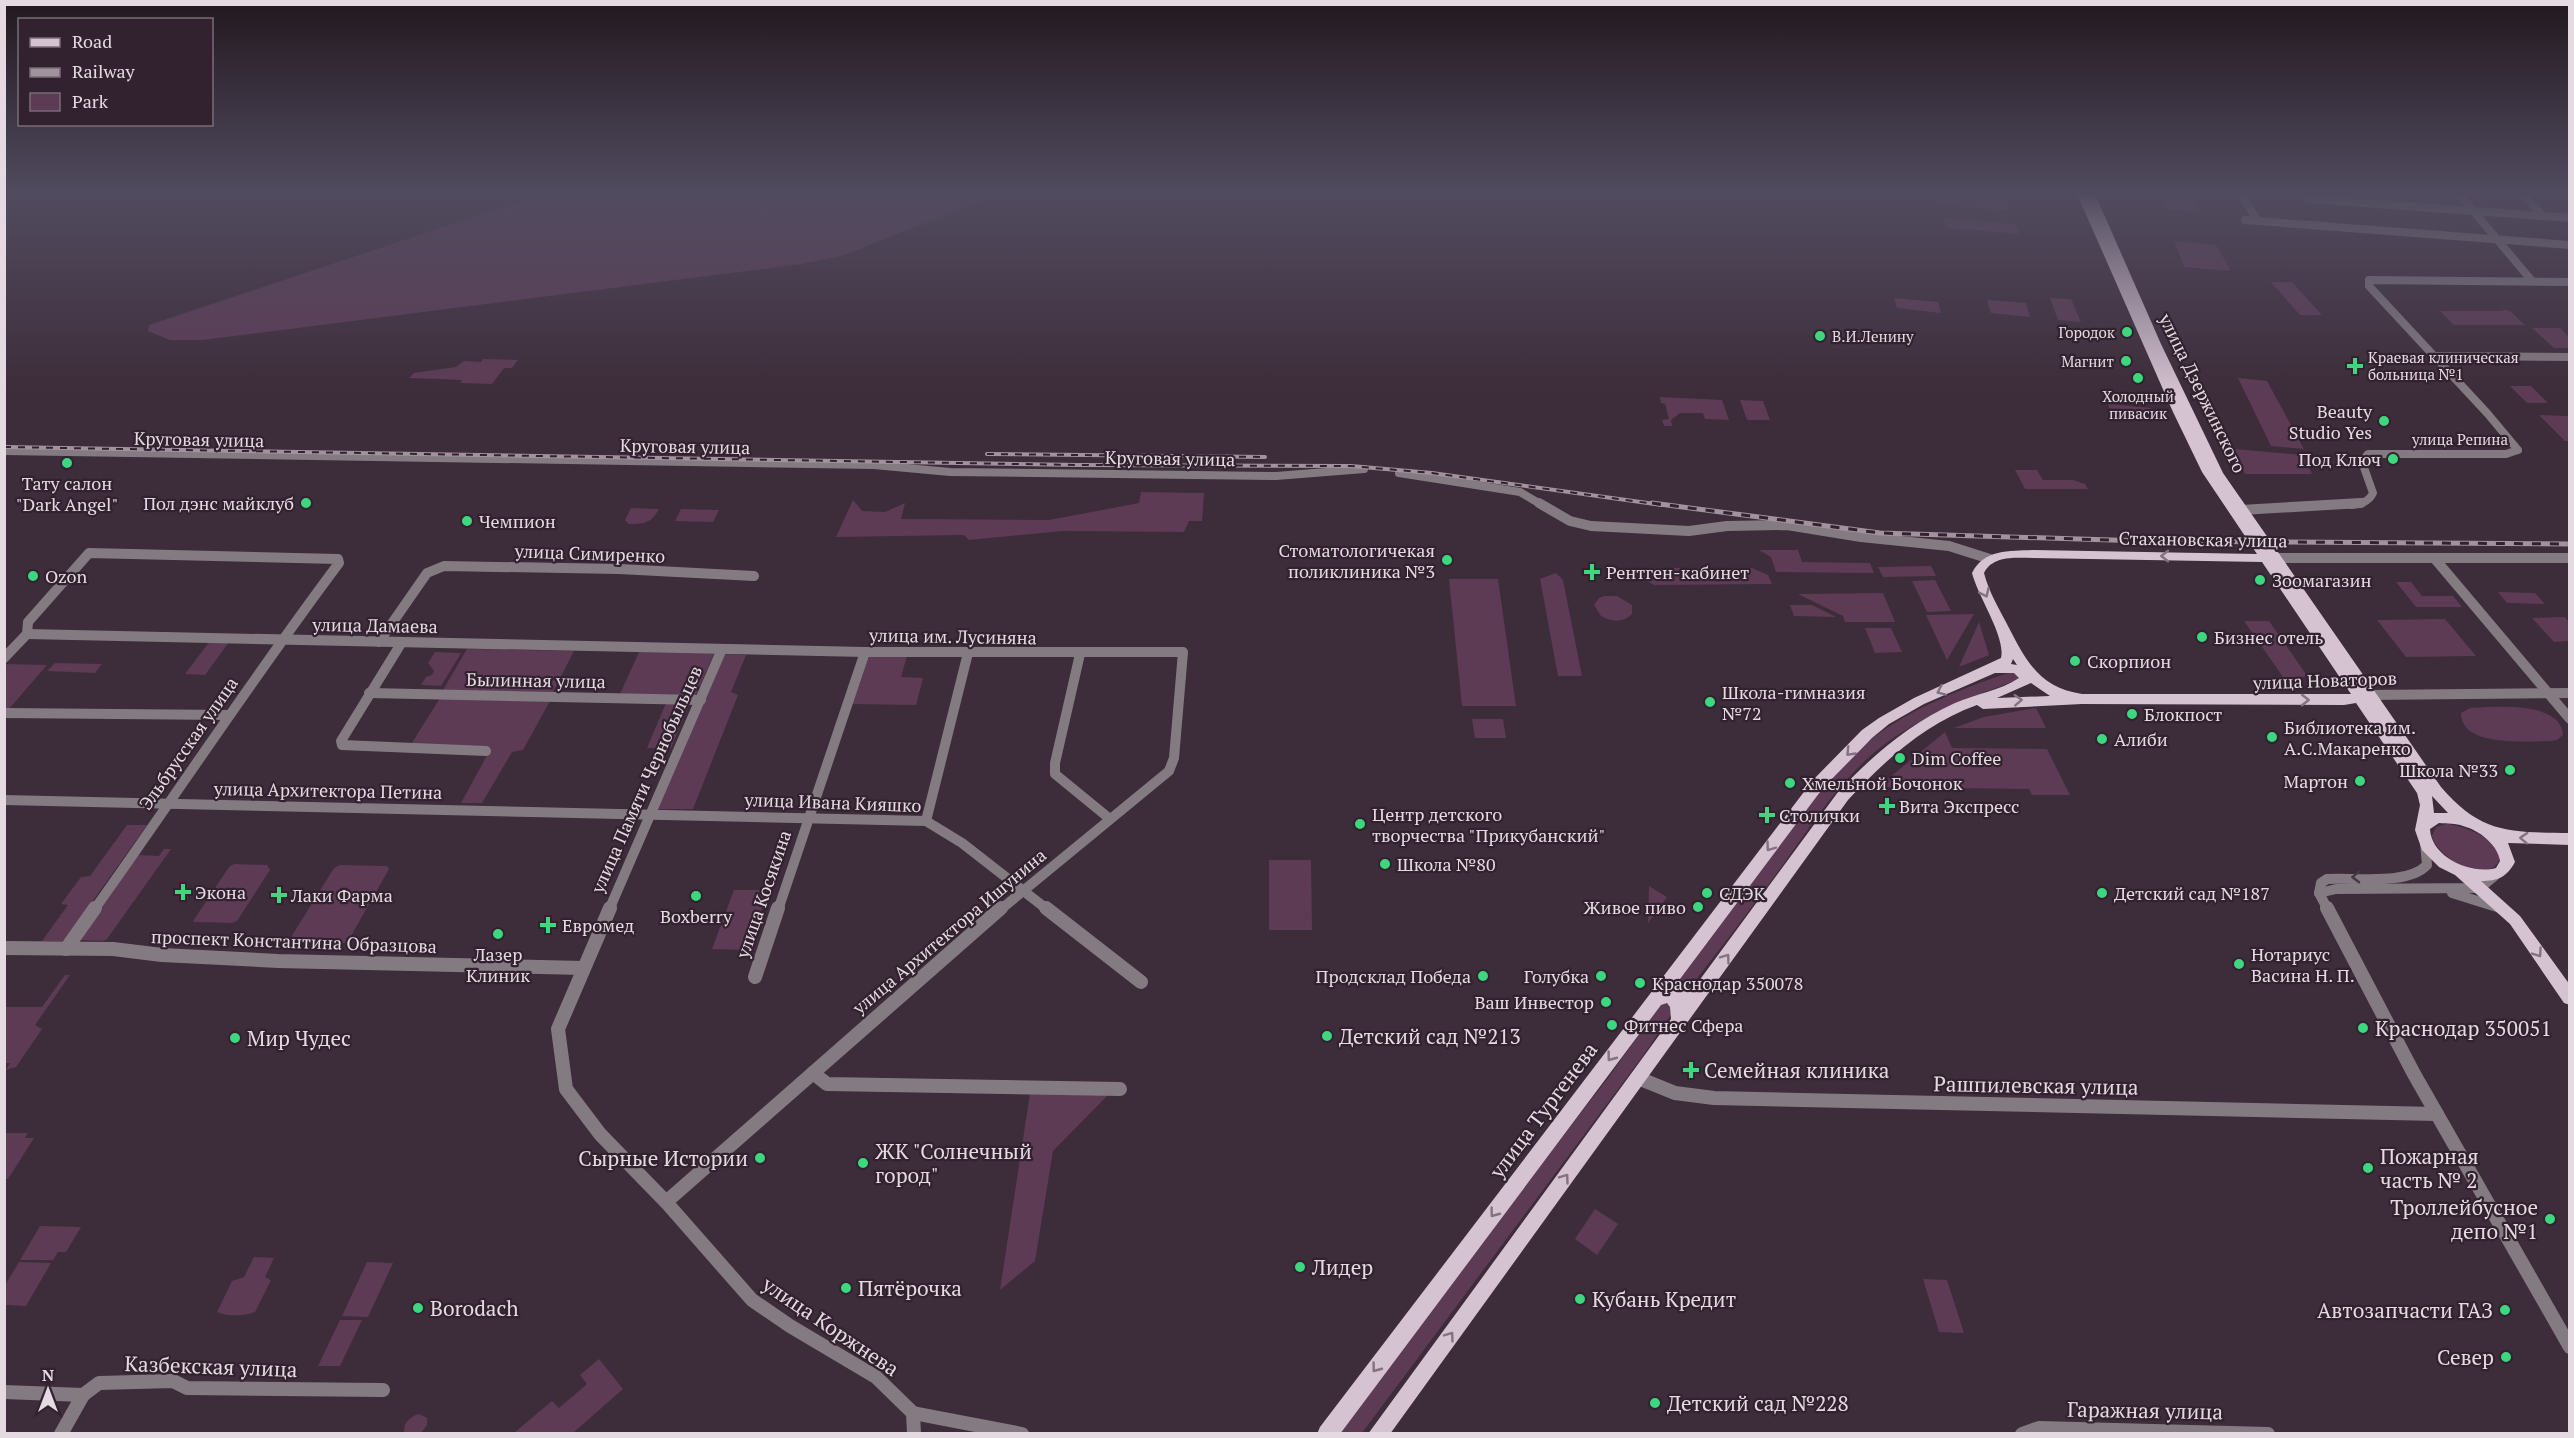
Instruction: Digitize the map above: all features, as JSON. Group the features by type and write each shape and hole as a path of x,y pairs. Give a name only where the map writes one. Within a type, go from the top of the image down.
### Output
{"main road":[{"name":"улица Дзержинского","path":"2111,261 2208,472 2365,697 2423,790 2428,804 2424,832"},
{"name":"улица Дзержинского","path":"2120,261 2200,440 2217,473 2270,558"},
{"name":"Стахановская улица","path":"1990,559 2033,554 2270,558"},
{"path":"1990,559 1980,566 1979,578 2003,628 2032,676 2046,687 2070,697 2082,699"},
{"path":"1995,669 2010,656 2003,628"},
{"path":"1378,1434 1843,796 1871,767 1898,744 1960,707 2026,680 2023,673 2017,669 1995,669"},
{"name":"улица Тургенева","path":"1327,1434 1801,804 1867,734 1884,721 1919,702 1995,669"},
{"name":"улица Дзержинского","path":"2365,697 2446,803 2494,837 2507,854 2508,865 2497,874"},
{"name":"улица Новаторов","path":"2082,699 2365,697"},
{"path":"1960,707 2001,701 2082,699"},
{"name":"улица Дзержинского","path":"2424,832 2429,820 2440,817 2460,819 2478,826"},
{"path":"2478,826 2512,838 2570,839"},
{"path":"2424,832 2435,854 2480,888 2515,920 2570,998"},
{"path":"2453,867 2478,875 2497,874"},
{"path":"1671,977 1675,987 1684,994 1692,994 1704,988"},
{"path":"1655,999 1669,996 1676,1001 1679,1007 1679,1022"}],"street":[{"path":"2515,261 2532,281"},
{"name":"улица Репина","path":"2241,510 2349,505 2366,502 2371,498 2373,492 2362,462 2368,454 2506,454 2518,450 2369,286 2369,280 2570,282"},
{"path":"2433,356 2570,357"},
{"name":"Круговая улица","path":"4,452 874,465 950,472 1276,476 1364,469"},
{"path":"1400,473 1511,489 1570,521 1591,526 1689,531 1727,526 1787,525 1861,537 1949,546 1990,559"},
{"name":"Эльбрусская улица","path":"27,634 28,622 89,554 329,557 338,559 337,567 282,639 169,805 66,949"},
{"name":"Стахановская улица","path":"2270,558 2570,558"},
{"path":"2435,559 2570,719"},
{"name":"улица Симиренко","path":"379,642 427,573 444,566 619,569 754,576"},
{"path":"4,658 27,634"},
{"name":"улица Дамаева","path":"27,634 722,649"},
{"path":"402,642 341,741 342,745 486,751"},
{"name":"улица им. Лусиняна","path":"722,649 1080,654 1183,652"},
{"name":"улица Памяти Чернобыльцев","path":"561,1059 558,1029 722,649"},
{"name":"улица Косякина","path":"755,977 865,652"},
{"name":"улица Архитектора Ишунина","path":"666,1202 1022,891 1169,771 1174,758 1183,652"},
{"path":"926,821 968,653"},
{"path":"1080,654 1055,763 1055,774 1110,819"},
{"name":"Былинная улица","path":"369,693 701,700"},
{"name":"улица Новаторов","path":"2365,697 2570,693"},
{"path":"4,713 229,715"},
{"name":"улица Архитектора Петина","path":"4,800 651,815"},
{"name":"улица Ивана Кияшко","path":"651,815 926,821 962,843 1141,982"},
{"path":"2424,832 2427,865 2420,874 2404,877 2328,879 2321,883 2319,893 2437,1114 2570,1347"},
{"path":"2319,893 2336,889 2480,888 2497,874"},
{"path":"2431,889 2477,899 2505,910"},
{"name":"проспект Константина Образцова","path":"4,948 113,949 219,958 583,968"},
{"name":"улица Коржнева","path":"561,1059 566,1089 600,1134 666,1202 758,1306 876,1377 913,1413"},
{"path":"813,1073 827,1084 1120,1089"},
{"name":"Рашпилевская улица","path":"1638,1078 1653,1088 1679,1096 1741,1100 2437,1114"},
{"name":"Казбекская улица","path":"4,1392 83,1395 99,1383 174,1381 187,1388 382,1390"},
{"path":"61,1434 83,1395"},
{"path":"914,1434 913,1413 1022,1434"},
{"name":"Гаражная улица","path":"2022,1434 2039,1428 2268,1434"}],"green space":[{"path":"341,261 816,261 202,340 170,340 148,331 149,325"},
{"path":"2182,261 2225,261 2231,271 2184,267"},
{"path":"2271,282 2292,282 2322,315 2300,315"},
{"path":"1894,298 1938,302 1941,313 1897,308"},
{"path":"2050,298 2071,299 2081,322 2058,320"},
{"path":"1987,300 2026,303 2030,317 1991,313"},
{"path":"2502,309 2510,311 2525,325 2454,325 2440,311 2504,311"},
{"path":"2532,328 2560,328 2569,337 2569,348 2554,348"},
{"path":"483,359 518,360 512,368 504,368 492,384 460,383 462,380 409,378 414,373 456,367 464,361 481,362"},
{"path":"2238,378 2267,381 2304,449 2271,446"},
{"path":"2510,386 2531,386 2548,403 2527,403"},
{"path":"1660,397 1722,400 1729,420 1705,419 1703,413 1680,413 1671,420 1672,426 1664,426 1662,420 1669,419 1665,404 1661,403"},
{"path":"1740,400 1763,401 1770,420 1747,420"},
{"path":"2108,404 2151,408 2154,415 2145,418 2111,414"},
{"path":"2539,415 2567,416 2569,418 2569,441 2565,441"},
{"path":"2235,449 2303,455 2312,474 2245,474"},
{"path":"2015,470 2037,470 2043,480 2073,480 2085,484 2088,489 2025,489"},
{"path":"1141,492 1204,493 1202,521 1189,521 1184,532 1062,531 969,540 964,535 836,537 853,500 862,511 885,512 905,503 901,519 1049,520 1139,503"},
{"path":"631,508 659,509 647,522 629,524 625,520"},
{"path":"681,509 719,510 713,522 675,521"},
{"path":"1759,550 1798,550 1802,562 1870,563 1874,573 1776,572 1771,557"},
{"path":"1931,566 1936,576 1883,577 1878,567"},
{"path":"1625,568 1752,568 1768,575 1772,584 1654,585"},
{"path":"1556,573 1563,580 1582,676 1558,676 1540,579"},
{"path":"1449,579 1498,579 1516,706 1462,706"},
{"path":"1935,580 1951,611 1927,612 1912,581"},
{"path":"2396,582 2411,582 2422,596 2453,596 2462,607 2416,607"},
{"path":"2498,592 2535,593 2545,604 2507,603"},
{"path":"1883,593 1895,622 1845,622 1843,616 1798,594"},
{"path":"1617,596 1632,605 1632,614 1617,621 1601,616 1594,605 1599,598"},
{"path":"1790,605 1812,605 1836,617 1794,616"},
{"path":"1974,614 1947,660 1926,615"},
{"path":"2565,617 2569,622 2569,641 2554,642 2532,618"},
{"path":"2445,619 2476,656 2406,657 2377,620"},
{"path":"2244,621 2269,621 2308,677 2283,677"},
{"path":"1979,622 1989,655 1959,667"},
{"path":"1865,628 1891,628 1902,652 1875,653"},
{"path":"210,641 229,642 205,675 185,674"},
{"path":"467,649 574,651 553,692 443,690"},
{"path":"640,650 715,651 696,695 620,694"},
{"path":"435,652 461,653 441,686 421,685 434,671 428,663"},
{"path":"721,654 746,655 731,692 738,695 693,809 656,809"},
{"path":"864,656 907,656 901,677 923,678 916,705 850,704"},
{"path":"55,663 102,664 95,673 47,671"},
{"path":"5,664 47,665 8,710 5,710"},
{"path":"2014,671 2020,679 1933,715 1901,733 1870,757 1829,801 1688,990 1676,981 1824,786 1860,749 1888,727 1922,708 1959,691"},
{"path":"440,698 550,701 523,750 512,752 482,803 461,803 491,748 410,746"},
{"path":"666,703 690,703 671,748 647,748"},
{"path":"2509,707 2539,711 2551,716 2559,724 2563,735 2551,741 2512,741 2483,737 2472,732 2464,724 2461,713 2470,708"},
{"path":"2036,708 2046,728 1954,728 1984,717"},
{"path":"1472,719 1503,719 1506,738 1475,738"},
{"path":"1945,732 1952,748 2047,749 2070,795 2032,795 2029,789 1878,787"},
{"path":"2446,824 2473,831 2492,843 2500,857 2496,865 2489,870 2469,869 2441,851 2432,836 2436,827"},
{"path":"127,825 147,825 67,937 62,941 42,941 68,905 61,904 81,877 90,876"},
{"path":"164,849 171,849 107,939 103,941 80,940 138,855 159,856"},
{"path":"1269,860 1311,860 1312,930 1269,930"},
{"path":"234,864 267,865 270,870 237,921 232,923 193,921 229,867"},
{"path":"340,865 387,866 389,869 347,943 288,942 334,868"},
{"path":"1649,886 1667,897 1648,923"},
{"path":"734,890 768,890 748,950 712,949"},
{"path":"182,936 226,937 217,946 205,946 201,943 179,945"},
{"path":"65,975 70,975 35,1025 42,1029 16,1067 6,1070 10,1063 5,1063 5,1007 42,1007"},
{"path":"1664,1000 1674,1010 1642,1057 1362,1433 1339,1434 1478,1245 1608,1078"},
{"path":"1030,1093 1110,1093 1053,1151 1035,1261 1000,1290"},
{"path":"4,1133 28,1133 25,1138 34,1138 8,1179 5,1179"},
{"path":"1595,1209 1618,1224 1597,1255 1575,1239"},
{"path":"40,1226 81,1227 66,1252 58,1252 53,1260 20,1260"},
{"path":"254,1257 274,1258 265,1277 271,1280 255,1312 226,1315 217,1312 232,1281 244,1277"},
{"path":"19,1262 51,1263 26,1306 5,1305 5,1285"},
{"path":"367,1262 393,1263 368,1317 342,1316"},
{"path":"1923,1279 1947,1280 1964,1333 1939,1332"},
{"path":"340,1320 362,1320 340,1366 318,1366"},
{"path":"599,1359 623,1389 573,1433 514,1433 552,1401 559,1408 587,1384 580,1375"},
{"path":"419,1414 427,1418 427,1425 421,1433 404,1433 407,1421"}],"railway":[{"path":"4,447 1079,465 1351,466 1432,473 1662,505"},
{"path":"987,454 1265,457"},
{"path":"1652,503 1880,533 2143,541 2570,544"}],"place":[{"name":"Городок","path":"2127,332"},
{"name":"В.И.Ленину","path":"1820,336"},
{"name":"Магнит","path":"2126,361"},
{"name":"Краевая клиническая больница №1","path":"2355,366"},
{"name":"Холодный пивасик","path":"2138,378"},
{"name":"Beauty Studio Yes","path":"2384,421"},
{"name":"Под Ключ","path":"2393,459"},
{"name":"Тату салон \"Dark Angel\"","path":"67,463"},
{"name":"Пол дэнс майклуб","path":"306,503"},
{"name":"Чемпион","path":"467,521"},
{"name":"Стоматологичекая поликлиника №3","path":"1447,560"},
{"name":"Рентген-кабинет","path":"1592,572"},
{"name":"Ozon","path":"33,576"},
{"name":"Зоомагазин","path":"2260,580"},
{"name":"Бизнес отель","path":"2202,637"},
{"name":"Скорпион","path":"2075,661"},
{"name":"Школа-гимназия №72","path":"1710,702"},
{"name":"Блокпост","path":"2132,714"},
{"name":"Библиотека им. А.С.Макаренко","path":"2272,737"},
{"name":"Алиби","path":"2102,739"},
{"name":"Dim Coffee","path":"1900,758"},
{"name":"Школа №33","path":"2510,770"},
{"name":"Мартон","path":"2360,781"},
{"name":"Хмельной Бочонок","path":"1790,783"},
{"name":"Вита Экспресс","path":"1887,806"},
{"name":"Столички","path":"1767,815"},
{"name":"Центр детского творчества \"Прикубанский\"","path":"1360,824"},
{"name":"Школа №80","path":"1385,864"},
{"name":"Экона","path":"183,892"},
{"name":"СДЭК","path":"1707,893"},
{"name":"Детский сад №187","path":"2102,893"},
{"name":"Лаки Фарма","path":"279,895"},
{"name":"Boxberry","path":"696,896"},
{"name":"Живое пиво","path":"1698,907"},
{"name":"Евромед","path":"548,925"},
{"name":"Лазер Клиник","path":"498,934"},
{"name":"Нотариус Васина Н. П.","path":"2239,964"},
{"name":"Продсклад Победа","path":"1483,976"},
{"name":"Голубка","path":"1601,976"},
{"name":"Краснодар 350078","path":"1640,983"},
{"name":"Ваш Инвестор","path":"1606,1002"},
{"name":"Фитнес Сфера","path":"1612,1025"},
{"name":"Краснодар 350051","path":"2363,1028"},
{"name":"Детский сад №213","path":"1327,1036"},
{"name":"Мир Чудес","path":"235,1038"},
{"name":"Семейная клиника","path":"1691,1070"},
{"name":"Сырные Истории","path":"760,1158"},
{"name":"ЖК \"Солнечный город\"","path":"863,1163"},
{"name":"Пожарная часть № 2","path":"2368,1168"},
{"name":"Троллейбусное депо №1","path":"2550,1219"},
{"name":"Лидер","path":"1300,1267"},
{"name":"Пятёрочка","path":"846,1288"},
{"name":"Кубань Кредит","path":"1580,1299"},
{"name":"Borodach","path":"418,1308"},
{"name":"Автозапчасти ГАЗ","path":"2505,1310"},
{"name":"Север","path":"2506,1357"},
{"name":"Детский сад №228","path":"1655,1403"}]}
